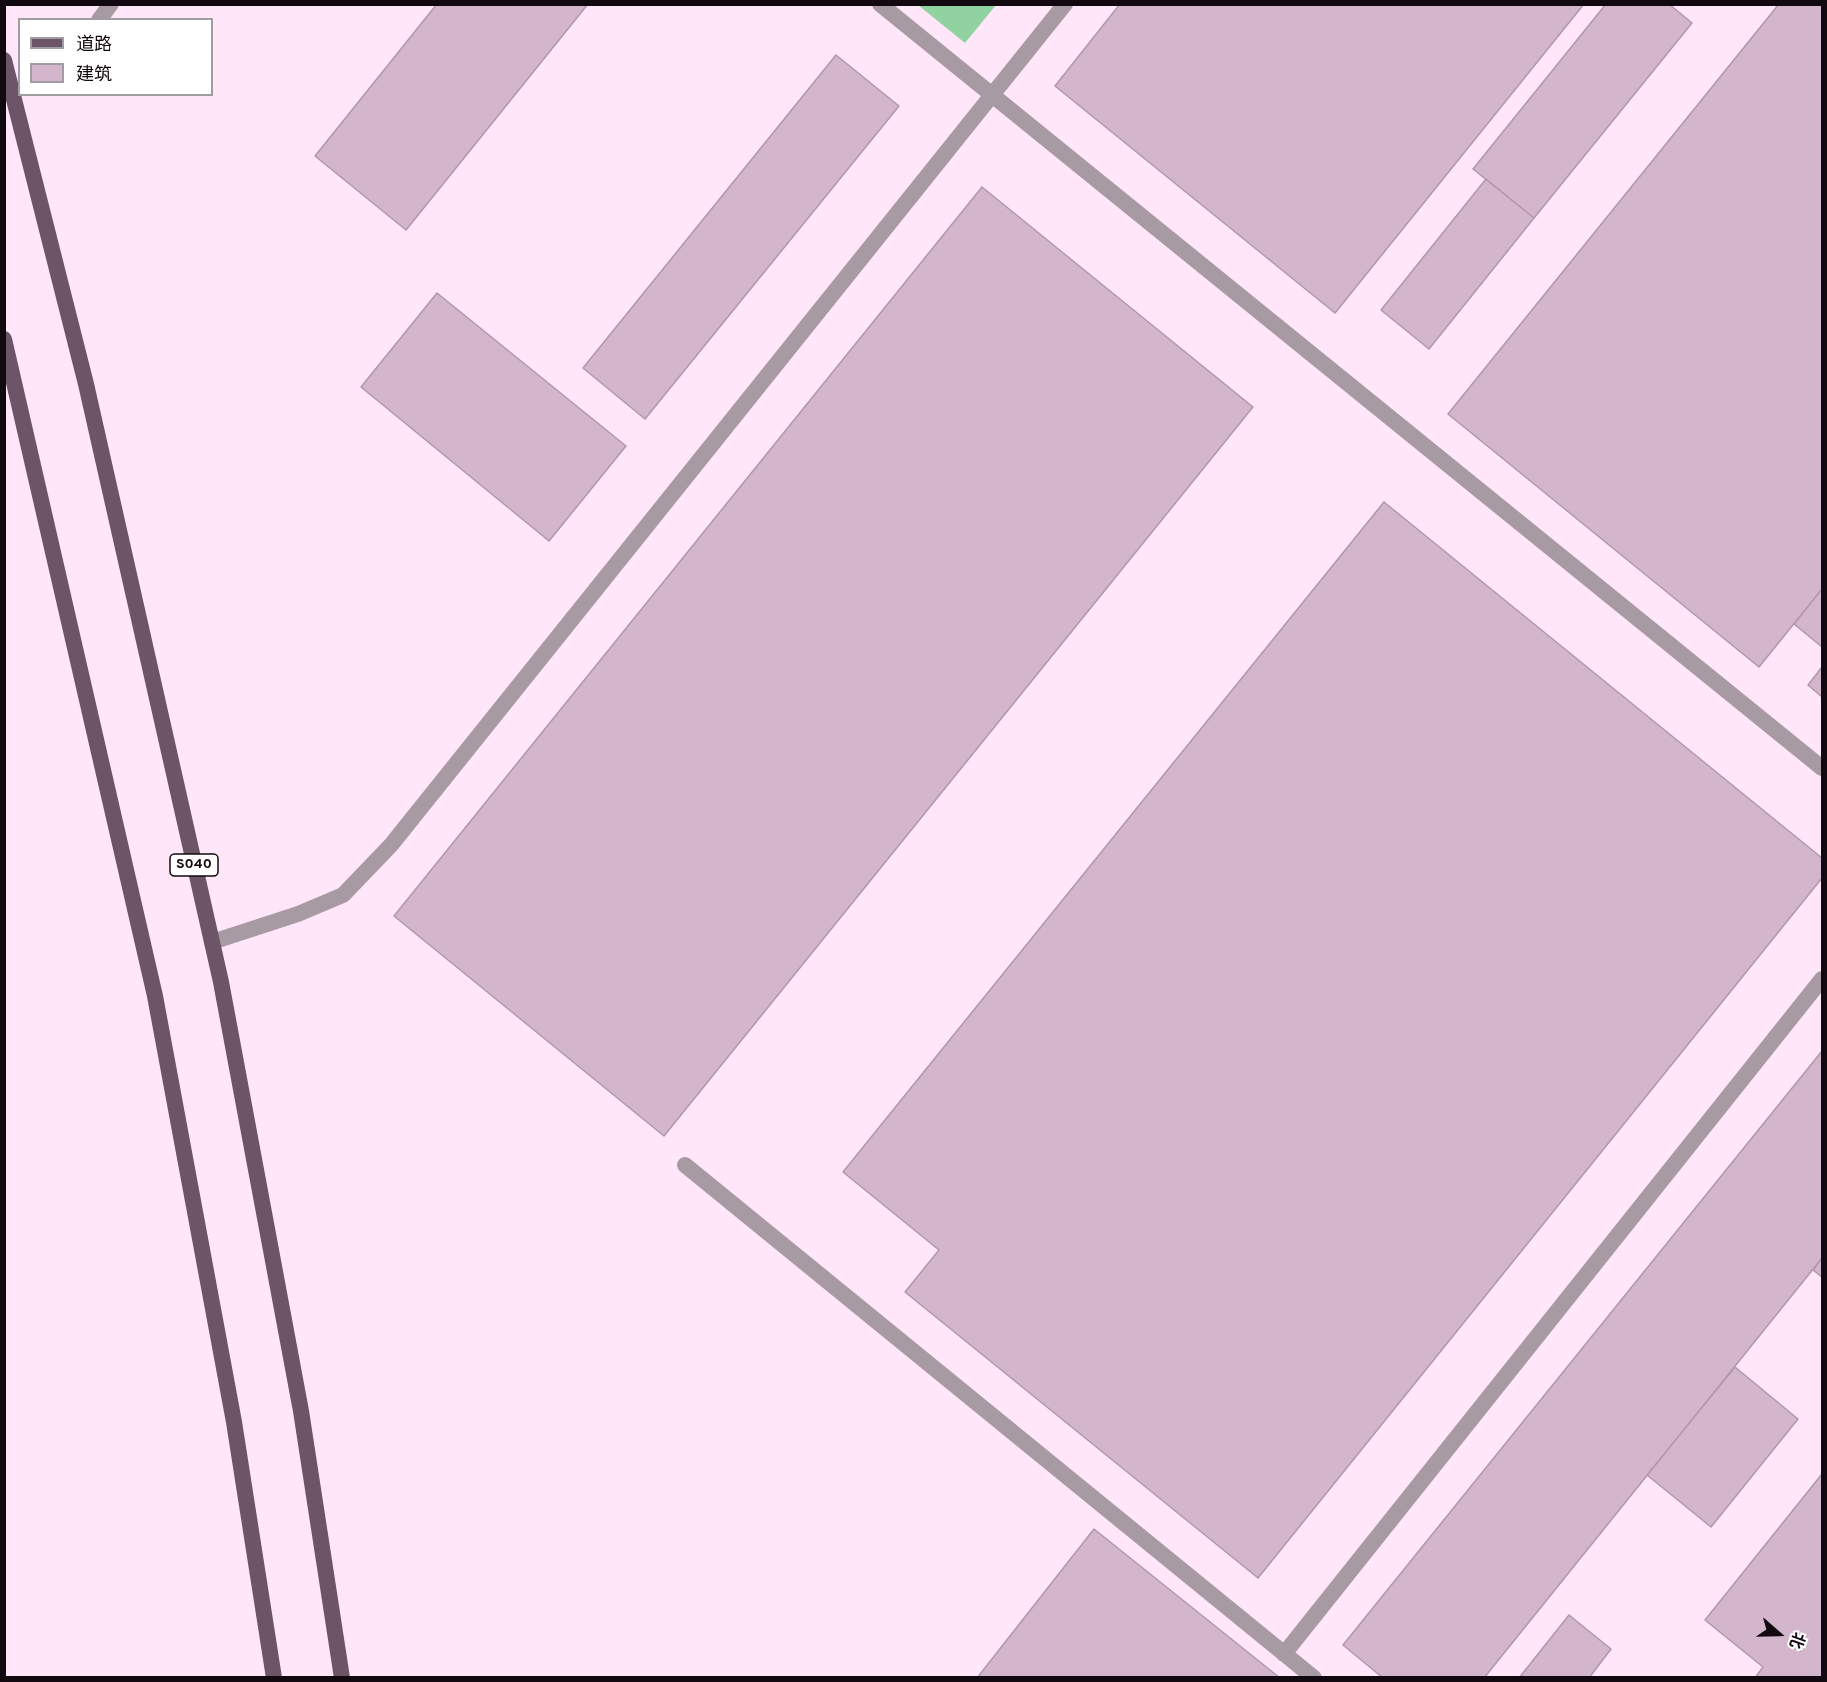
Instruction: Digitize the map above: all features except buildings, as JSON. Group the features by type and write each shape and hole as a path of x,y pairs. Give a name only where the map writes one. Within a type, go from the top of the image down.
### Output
{"main road":[{"name":"S040","path":"4,60 86,384 212,942 301,1411 342,1677"},
{"path":"4,339 155,996 234,1422 274,1677"}],"street":[{"path":"100,18 111,4"},
{"path":"880,4 1822,768"},
{"path":"212,942 298,914 343,895 391,846 1065,4"},
{"path":"1284,1654 1822,980"},
{"path":"685,1165 1314,1677"}],"green space":[{"path":"918,5 996,5 965,43"}]}
